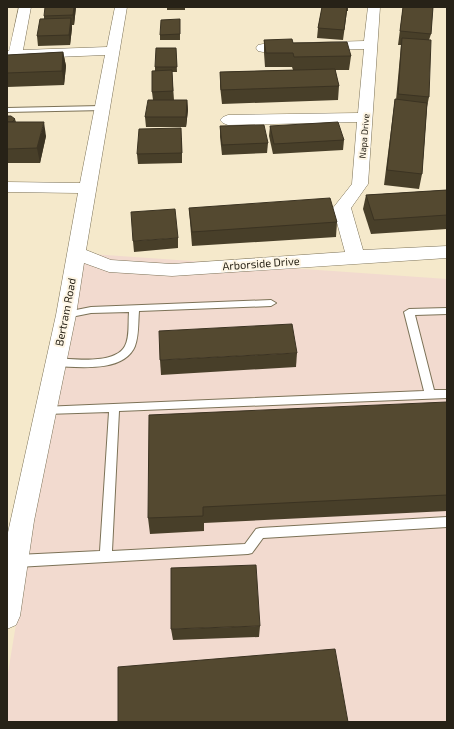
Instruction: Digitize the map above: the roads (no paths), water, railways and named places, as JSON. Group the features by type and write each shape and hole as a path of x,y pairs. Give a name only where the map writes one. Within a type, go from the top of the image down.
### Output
{"street":[{"path":"25,7 11,55 111,51"},
{"name":"Bertram Road","path":"7,616 17,561 22,521 66,315 77,253 86,188 111,51 121,7"},
{"name":"Napa Drive","path":"356,257 342,208 360,184 374,7"},
{"path":"262,48 370,45"},
{"path":"228,120 365,117"},
{"path":"7,187 86,188"},
{"name":"Arborside Drive","path":"77,253 109,266 172,270 447,252"}],"lane":[{"path":"7,110 101,108"},
{"path":"66,315 91,310 271,303"},
{"path":"55,362 81,364 96,363 120,358 130,346 134,309"},
{"path":"430,395 409,312 447,311"},
{"path":"46,410 447,394"},
{"path":"106,557 114,408"},
{"path":"17,561 248,549 260,532 447,522"}]}
